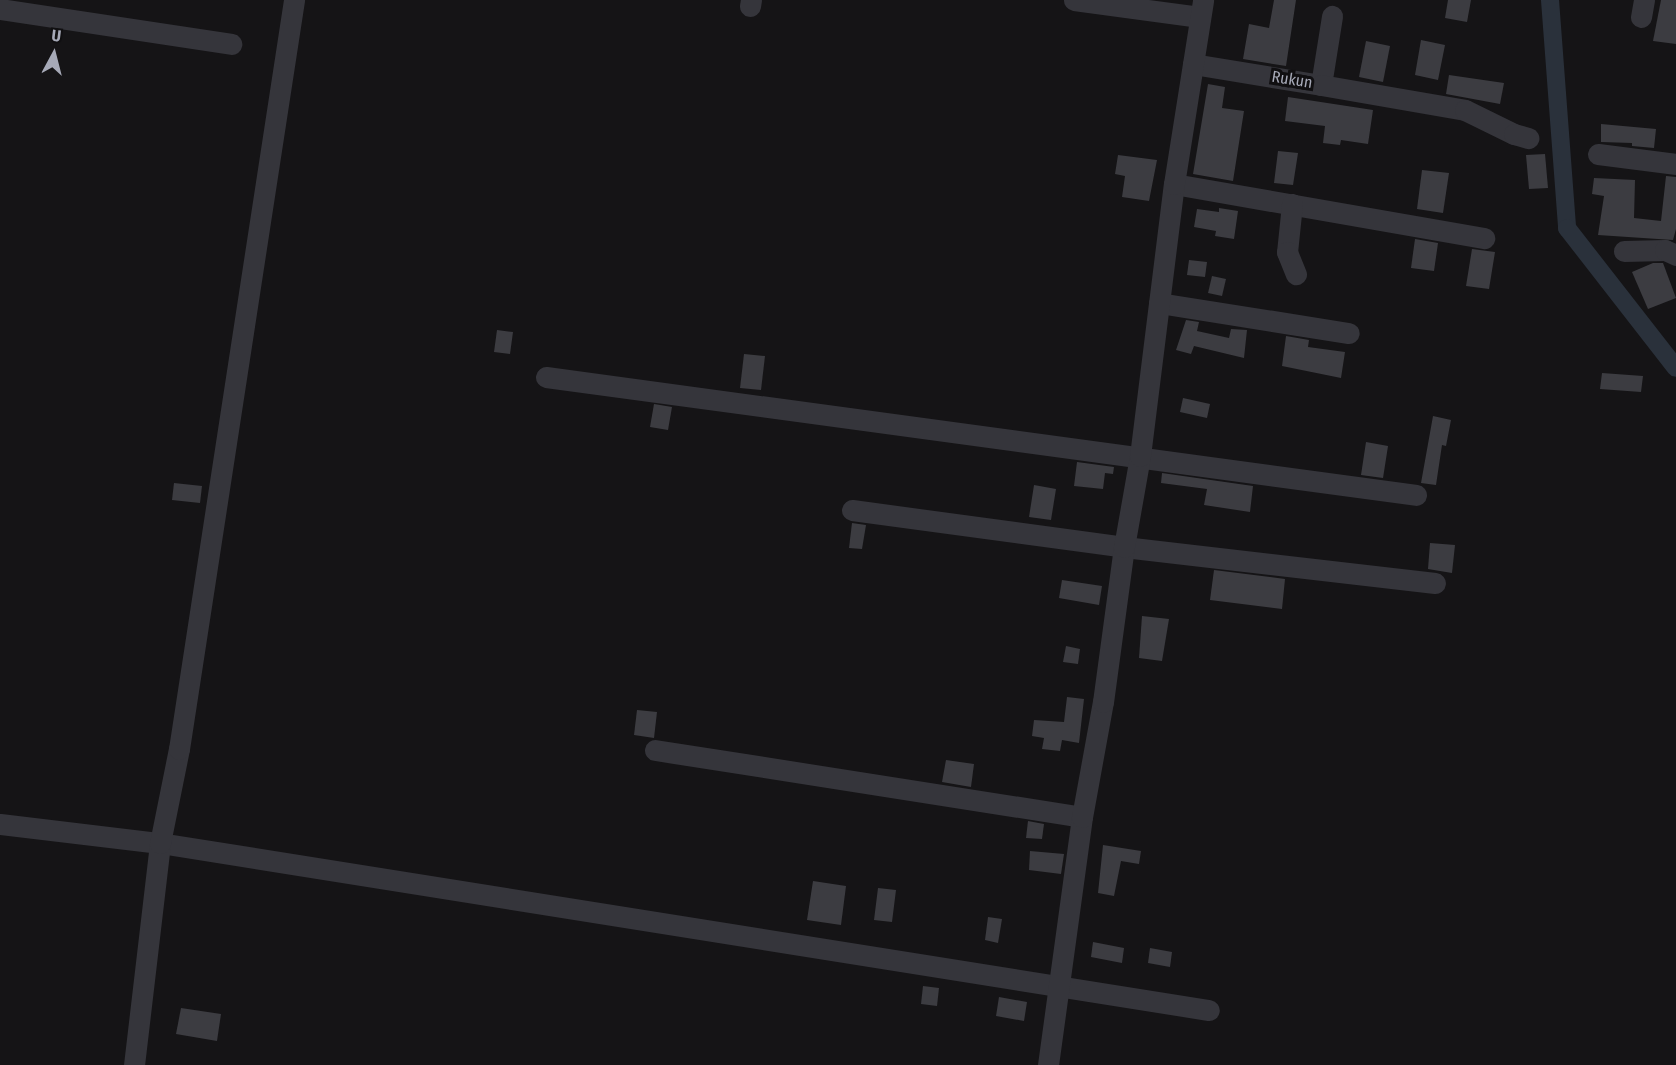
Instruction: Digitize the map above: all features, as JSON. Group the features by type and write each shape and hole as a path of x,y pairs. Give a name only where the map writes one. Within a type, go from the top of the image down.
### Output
{"street":[{"path":"134,1065 160,843 181,737 294,0"},
{"path":"1048,1065 1082,817 1103,702 1124,547 1140,456 1149,367 1201,8 1074,0"},
{"path":"0,9 231,44"},
{"name":"Rukun","path":"1193,64 1321,85 1332,16"},
{"path":"1321,85 1465,110 1514,134 1528,138"},
{"path":"1598,154 1676,164"},
{"path":"1174,184 1484,238"},
{"path":"1292,204 1287,252 1296,274"},
{"path":"1624,251 1665,250 1676,255"},
{"path":"1159,303 1349,333"},
{"path":"546,377 1416,495"},
{"path":"852,510 1124,547 1435,583"},
{"path":"655,750 1082,817"},
{"path":"0,824 160,843 1209,1010"}],"building":[{"path":"1274,0 1296,0 1286,66 1243,59 1249,24 1269,28"},
{"path":"1448,0 1471,0 1467,22 1445,18"},
{"path":"1661,0 1676,0 1676,44 1653,41"},
{"path":"1421,40 1445,45 1438,80 1415,75"},
{"path":"1366,41 1390,46 1383,82 1359,77"},
{"path":"1449,75 1504,83 1500,104 1446,94"},
{"path":"1208,84 1225,87 1222,108 1244,111 1233,181 1193,174"},
{"path":"1288,97 1373,110 1368,144 1341,140 1340,145 1323,143 1325,126 1285,121"},
{"path":"1601,124 1656,129 1654,148 1632,146 1632,143 1601,142"},
{"path":"1278,151 1298,153 1293,185 1274,183"},
{"path":"1545,154 1548,188 1529,189 1526,155"},
{"path":"1118,155 1157,160 1149,201 1122,197 1125,176 1115,174"},
{"path":"1422,170 1449,173 1443,213 1417,209"},
{"path":"1666,176 1676,177 1676,229 1673,240 1598,235 1604,196 1592,194 1594,178 1635,180 1634,218 1661,221"},
{"path":"1219,208 1238,211 1234,239 1215,236 1216,231 1194,227 1197,209 1219,212"},
{"path":"1415,239 1438,243 1434,271 1411,268"},
{"path":"1472,249 1495,252 1489,289 1466,286"},
{"path":"1189,260 1207,262 1205,277 1187,275"},
{"path":"1653,263 1663,263 1676,298 1648,309 1632,272"},
{"path":"1212,276 1226,279 1222,296 1208,293"},
{"path":"1186,320 1199,322 1197,331 1229,338 1231,329 1247,330 1244,358 1194,346 1191,354 1176,350"},
{"path":"497,330 513,332 510,354 494,352"},
{"path":"1286,336 1309,340 1308,347 1345,352 1341,378 1282,366"},
{"path":"744,354 765,356 761,390 740,388"},
{"path":"1602,373 1643,376 1641,392 1600,389"},
{"path":"1183,398 1210,404 1207,418 1180,412"},
{"path":"654,404 672,407 668,430 650,427"},
{"path":"1433,416 1451,420 1446,446 1442,445 1436,485 1421,483"},
{"path":"1366,442 1388,446 1383,478 1361,475"},
{"path":"1077,462 1114,467 1113,474 1105,473 1103,489 1074,486"},
{"path":"1162,473 1253,486 1250,512 1204,505 1207,489 1161,483"},
{"path":"174,483 202,486 200,503 172,500"},
{"path":"1034,485 1056,489 1051,520 1029,517"},
{"path":"852,523 866,525 862,549 849,548"},
{"path":"1430,543 1455,545 1452,573 1428,569"},
{"path":"1214,570 1285,579 1282,609 1210,600"},
{"path":"1062,580 1102,586 1099,605 1059,598"},
{"path":"1142,616 1169,619 1162,661 1139,658"},
{"path":"1066,646 1080,649 1078,664 1063,662"},
{"path":"1067,697 1084,699 1079,743 1062,740 1060,751 1042,749 1044,738 1032,736 1034,720 1064,722"},
{"path":"637,710 657,712 654,738 634,735"},
{"path":"946,760 974,764 971,787 942,782"},
{"path":"1028,821 1044,824 1042,839 1026,838"},
{"path":"1103,845 1141,851 1139,864 1121,861 1114,896 1098,893"},
{"path":"1030,851 1064,854 1061,874 1029,870"},
{"path":"813,881 846,886 841,925 807,920"},
{"path":"878,888 896,890 892,922 874,920"},
{"path":"988,917 1002,919 998,943 985,940"},
{"path":"1093,942 1124,948 1122,963 1091,957"},
{"path":"1150,948 1172,952 1170,967 1148,963"},
{"path":"923,986 939,988 937,1006 921,1004"},
{"path":"999,997 1027,1002 1024,1021 996,1016"},
{"path":"181,1008 221,1014 217,1041 176,1034"}],"waterway":[{"path":"1550,0 1567,228 1676,368"}]}
